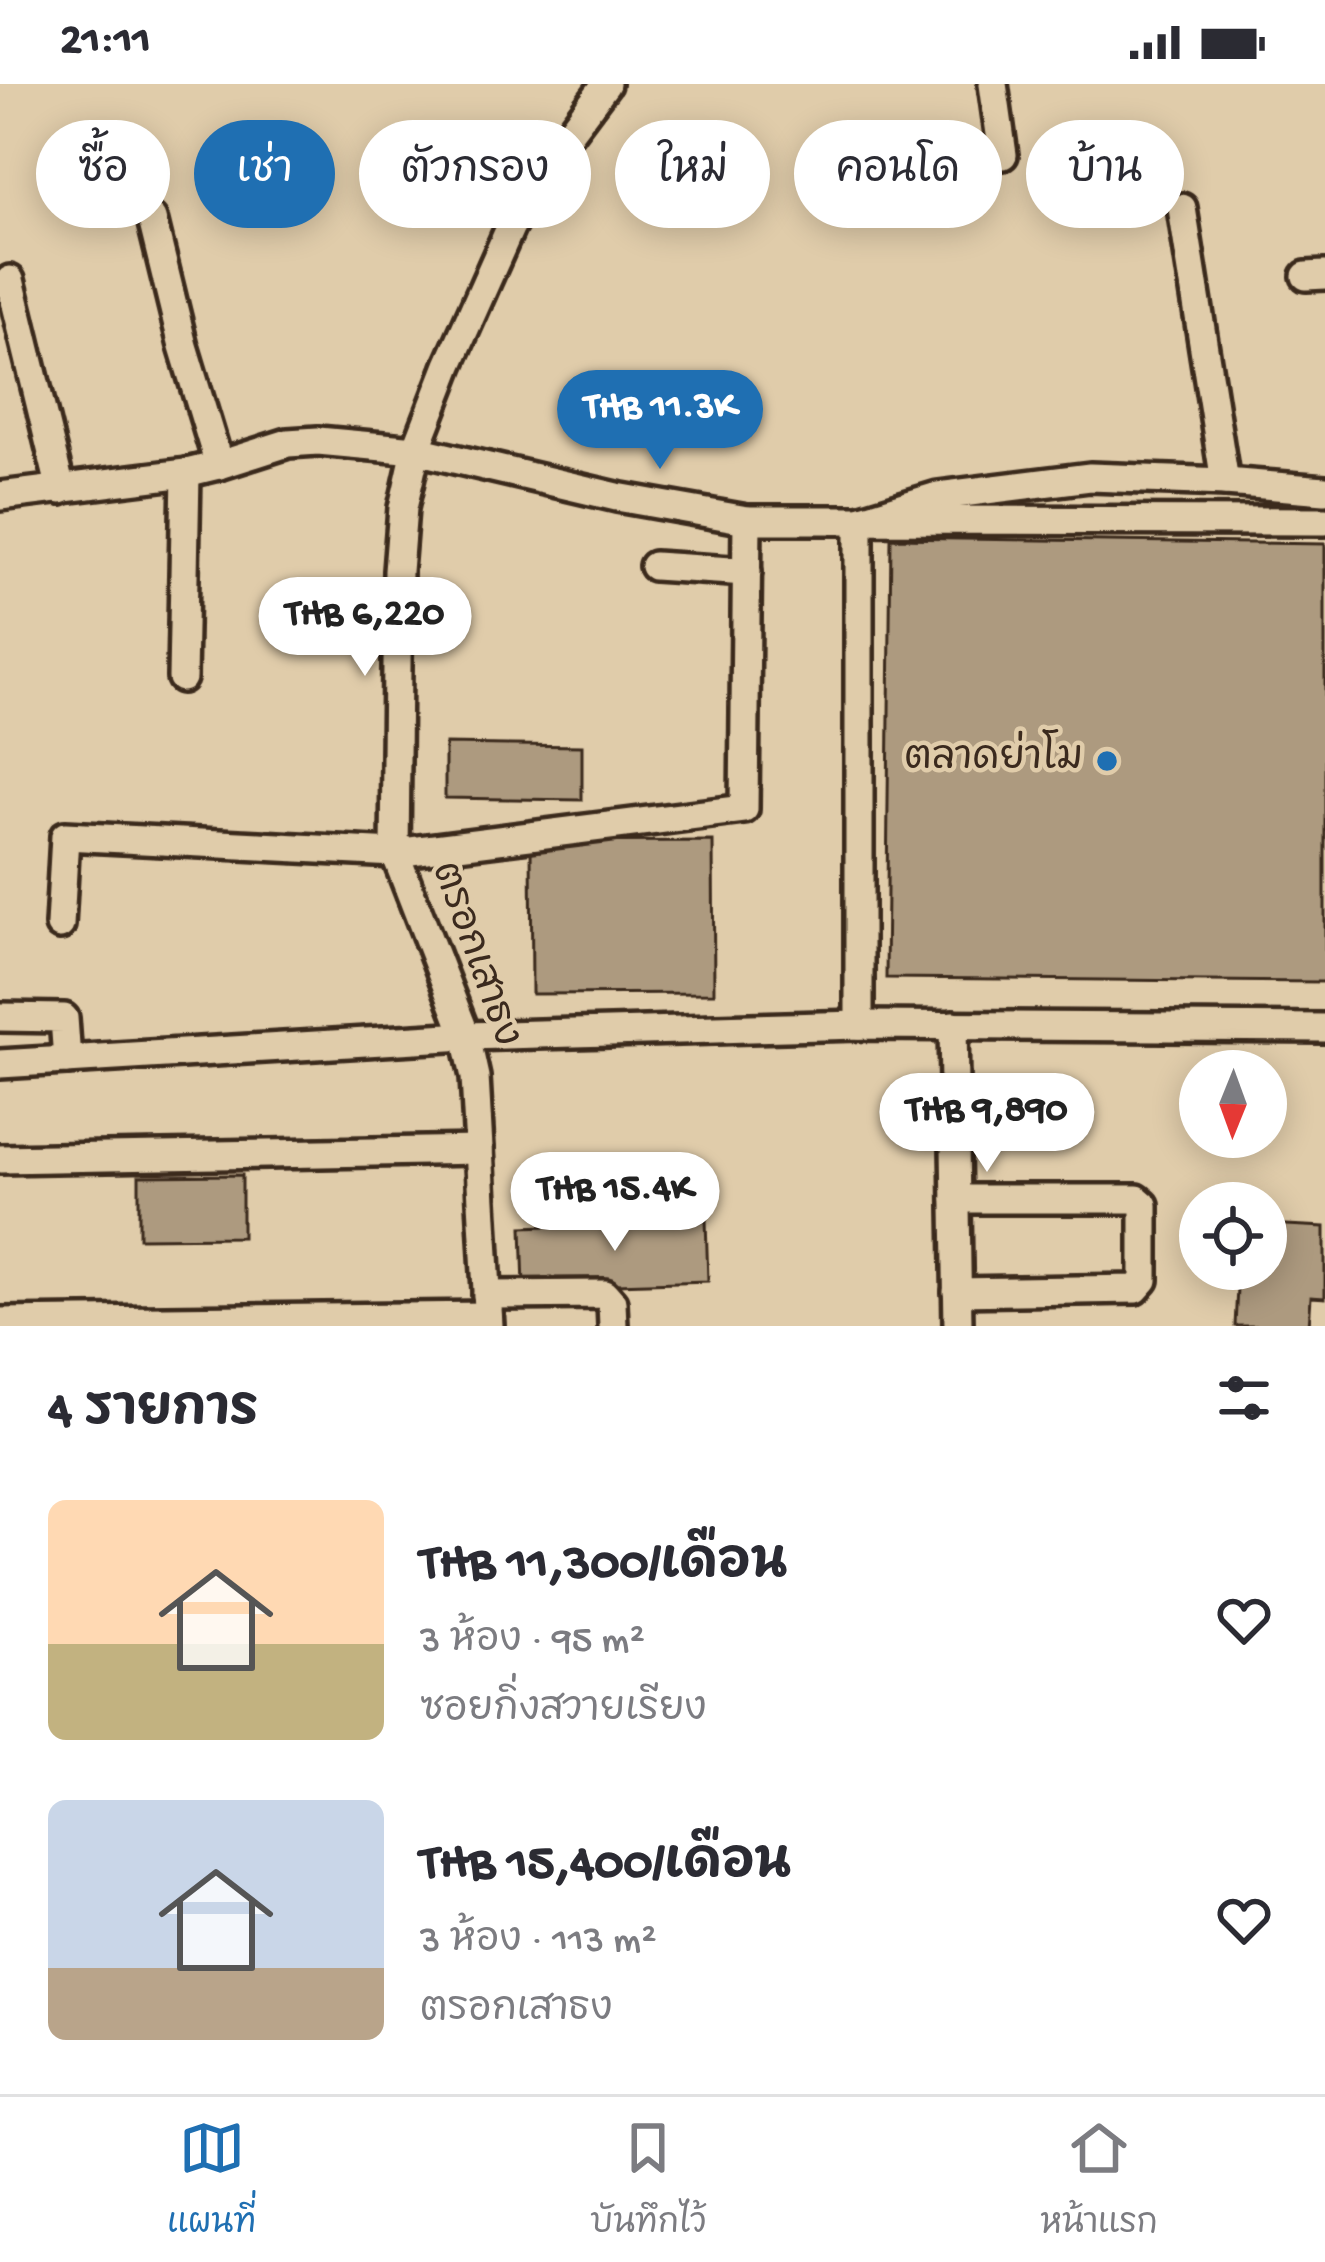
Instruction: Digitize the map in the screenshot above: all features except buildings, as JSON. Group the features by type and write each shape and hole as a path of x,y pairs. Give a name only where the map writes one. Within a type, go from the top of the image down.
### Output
{"street":[{"name":"ตรอกเสาธง","path":"579,120 606,84"},
{"path":"993,84 1003,155"},
{"path":"1184,221 1225,482"},
{"path":"154,228 219,466"},
{"name":"ตรอกเสาธง","path":"488,1312 475,1077 466,1036 395,853 398,571 403,508 416,451 449,364 512,228"},
{"path":"10,280 61,490"},
{"path":"0,496 186,473 288,443 318,441 416,451 747,520 1325,521"},
{"path":"182,678 186,473"},
{"path":"859,520 938,496 1090,477 1325,490"},
{"path":"60,926 65,836 395,853 744,809 747,520"},
{"path":"859,520 859,1024"},
{"path":"654,566 747,572"},
{"path":"0,1017 64,1018 67,1060"},
{"path":"0,1064 466,1036 859,1024 1325,1028"},
{"path":"953,1024 958,1326"},
{"path":"0,1159 479,1150"},
{"path":"956,1198 1137,1199 1144,1205 1144,1280 1136,1289 957,1292"},
{"path":"0,1322 488,1312 604,1294 613,1302 613,1326"}],"place":[{"name":"ตลาดย่าโม","path":"1107,761"}]}
